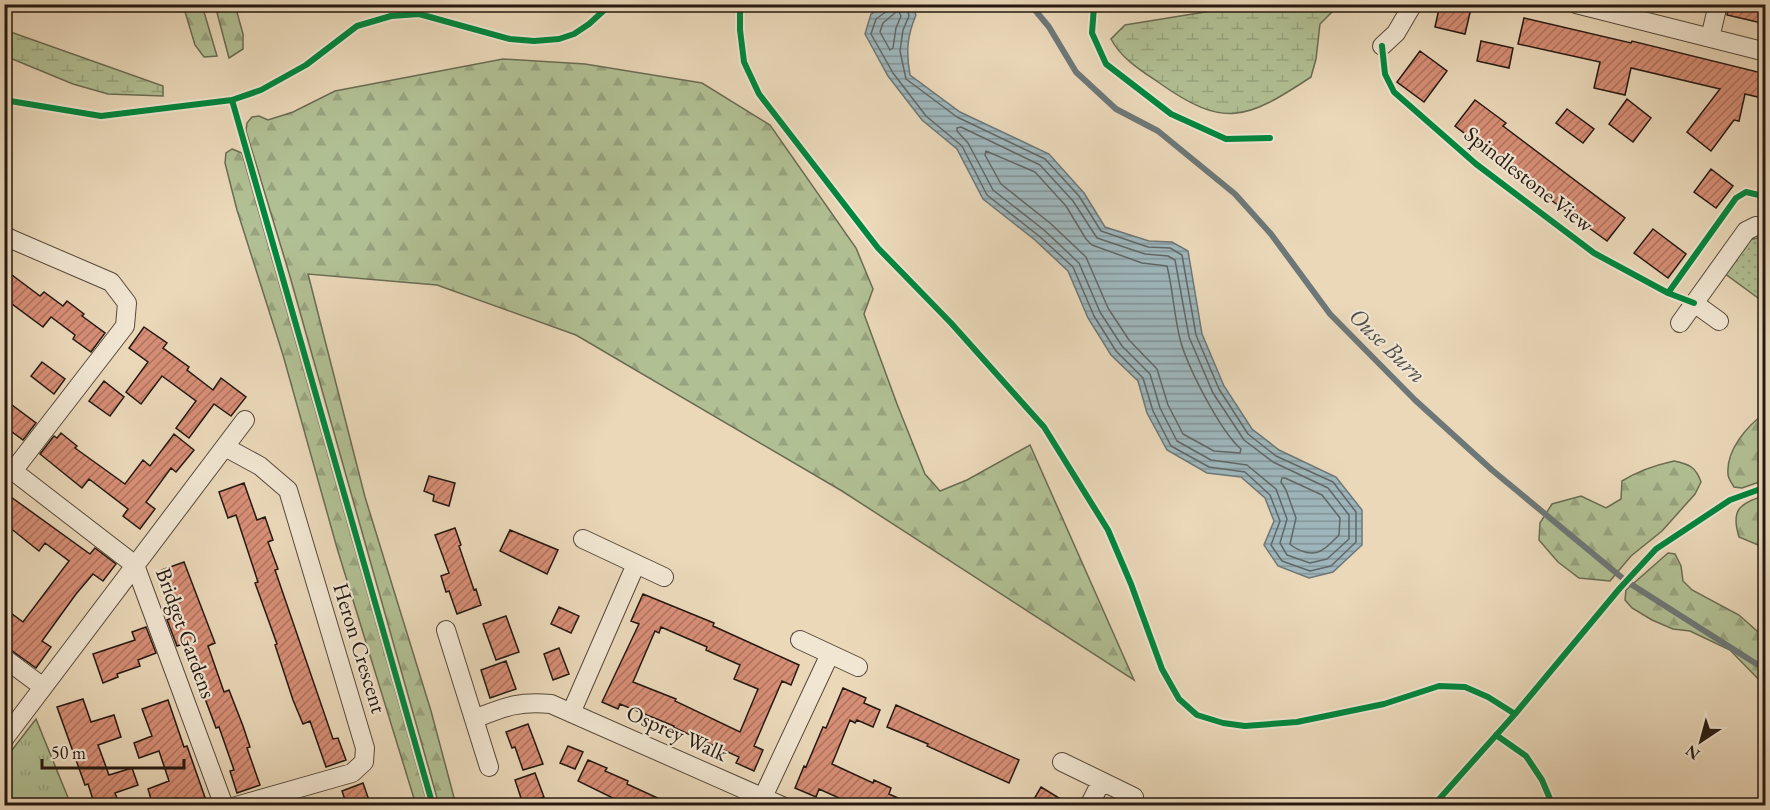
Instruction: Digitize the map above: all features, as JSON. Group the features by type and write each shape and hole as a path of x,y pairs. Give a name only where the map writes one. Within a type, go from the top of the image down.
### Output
{"street":[{"path":"1382,46 1396,33 1413,4"},
{"path":"1576,4 1766,52"},
{"path":"1710,38 1718,4"},
{"path":"1680,322 1746,231 1756,226 1766,227"},
{"path":"4,235 111,282 128,303 124,326 9,468"},
{"path":"1694,303 1719,321"},
{"path":"4,739 245,420"},
{"name":"Heron Crescent","path":"225,447 260,466 288,490 365,748 364,762 352,773 236,806"},
{"name":"Bridget Gardens","path":"9,468 135,565 225,806"},
{"path":"583,539 664,577"},
{"path":"571,713 636,564"},
{"path":"446,630 489,766"},
{"path":"800,640 858,667"},
{"path":"763,797 830,654"},
{"path":"4,658 44,687"},
{"name":"Osprey Walk","path":"474,719 508,706 528,702 551,704 782,806"},
{"path":"1062,762 1134,797"},
{"path":"1089,806 1101,782"}],"green space":[{"path":"1254,4 1339,5 1320,24 1316,59 1311,77 1269,103 1251,110 1235,113 1218,112 1181,97 1138,68 1120,52 1111,39 1125,25"},
{"path":"183,5 202,5 217,56 204,57 195,45"},
{"path":"215,5 235,5 243,34 243,49 229,58"},
{"path":"5,30 163,86 163,96 108,94 73,84 5,56"},
{"path":"503,59 585,64 702,83 770,125 856,248 873,289 864,314 925,474 940,491 967,480 1030,445 1134,680 842,491 576,335 437,285 308,274 365,497 431,711 456,805 439,805 289,273 246,131 247,123 252,117 259,116 268,120 293,112 335,91"},
{"path":"232,149 242,153 428,805 416,805 337,548 283,355 237,210 225,163 226,153"},
{"path":"1758,238 1765,241 1765,303 1724,273 1748,240"},
{"path":"1765,413 1765,480 1742,488 1734,487 1728,476 1730,456 1739,439"},
{"path":"1674,461 1688,465 1697,473 1701,482 1695,494 1662,531 1631,556 1610,581 1579,578 1558,562 1539,540 1540,523 1552,504 1581,496 1606,508 1621,499 1622,481 1647,469"},
{"path":"1766,495 1765,548 1739,537 1736,519 1740,508"},
{"path":"1668,553 1675,554 1681,566 1683,581 1692,590 1739,615 1765,638 1765,686 1730,650 1690,631 1673,629 1652,620 1632,608 1625,600 1626,590"},
{"path":"36,719 71,805 5,805 5,759"}],"water":[{"path":"886,5 911,5 916,15 908,44 910,75 960,112 1049,154 1084,193 1105,227 1149,241 1172,242 1188,251 1202,334 1224,386 1252,429 1279,450 1336,477 1362,510 1362,545 1333,572 1309,578 1278,566 1264,545 1274,521 1265,498 1241,477 1207,473 1167,450 1147,413 1138,381 1111,355 1088,318 1068,271 1035,240 983,199 957,149 922,120 888,76 865,34 871,14"}],"building":[{"path":"1440,4 1472,4 1465,34 1435,27"},
{"path":"1729,4 1766,4 1766,24 1727,15"},
{"path":"1524,18 1631,43 1632,41 1766,74 1766,99 1745,94 1739,121 1734,120 1711,151 1687,132 1720,89 1631,68 1625,95 1594,88 1600,62 1518,44"},
{"path":"1481,41 1513,48 1509,68 1477,61"},
{"path":"1420,51 1447,71 1424,102 1397,82"},
{"path":"1627,99 1651,118 1633,142 1609,124"},
{"path":"1475,100 1506,123 1503,126 1625,218 1607,241 1492,157 1493,155 1455,126"},
{"path":"1567,109 1594,129 1583,143 1556,123"},
{"path":"1711,169 1733,186 1716,208 1694,192"},
{"path":"1653,229 1686,254 1668,278 1634,253"},
{"path":"4,269 40,296 44,292 63,306 67,301 84,314 82,316 105,333 91,352 73,339 75,335 51,317 43,327 4,298"},
{"path":"144,327 167,343 163,348 189,367 187,370 213,390 221,378 246,397 231,416 214,404 189,438 176,428 196,401 162,376 141,404 126,392 148,362 129,348"},
{"path":"42,362 65,379 54,394 31,376"},
{"path":"104,381 124,397 110,416 89,401"},
{"path":"4,399 36,423 23,440 4,426"},
{"path":"61,433 77,446 75,448 125,484 143,460 150,466 174,434 194,450 176,472 171,468 146,502 155,509 140,529 123,516 128,509 89,479 82,488 40,454 54,436 57,438"},
{"path":"429,476 455,483 449,506 433,501 434,495 424,491"},
{"path":"244,483 257,520 265,517 273,540 268,542 278,569 275,570 333,739 338,738 346,760 326,767 310,721 303,724 293,700 275,645 277,644 255,583 258,582 236,515 228,518 219,492"},
{"path":"4,492 90,554 95,548 116,564 103,581 93,574 76,594 42,641 51,647 36,668 4,645 4,608 23,622 69,561 45,543 39,551 4,523"},
{"path":"455,528 461,545 459,546 481,605 457,614 441,576 449,573 435,535"},
{"path":"510,530 558,550 547,574 500,551"},
{"path":"184,562 215,643 208,646 224,692 229,690 243,726 250,747 247,748 260,785 237,793 230,771 234,770 219,727 216,728 188,653 183,644 177,646 167,620 174,617 169,603 173,601 162,570"},
{"path":"643,594 714,623 713,626 799,665 791,685 782,681 754,746 763,750 754,771 736,763 739,757 674,726 620,704 618,709 602,702 639,624 631,621","holes":["661,627 707,647 706,650 740,665 734,679 758,689 740,732 675,701 676,699 633,682 655,631 659,633"]},
{"path":"559,607 579,616 571,633 551,624"},
{"path":"506,616 519,652 496,660 483,624"},
{"path":"146,627 156,653 138,660 140,666 117,674 118,677 103,683 93,654 135,640 132,632"},
{"path":"559,648 569,674 553,680 544,654"},
{"path":"506,661 516,689 490,698 481,670"},
{"path":"843,688 866,698 864,703 880,710 873,727 857,720 855,723 850,720 832,764 873,783 874,780 891,788 889,794 916,806 857,806 819,789 816,797 795,788 823,727 826,728"},
{"path":"83,699 91,722 114,715 121,737 98,745 109,775 132,768 138,785 115,793 120,806 95,806 88,784 85,785 57,707"},
{"path":"168,700 208,806 179,806 177,798 153,806 148,789 169,781 159,751 139,758 134,743 152,736 142,709"},
{"path":"896,705 1019,760 1009,783 887,727"},
{"path":"528,724 543,764 523,770 515,747 512,748 506,732"},
{"path":"568,746 583,752 575,769 560,763"},
{"path":"588,760 607,768 605,771 628,781 627,784 675,806 629,806 578,781"},
{"path":"535,773 544,797 523,804 515,780"},
{"path":"363,783 371,806 347,806 342,791"},
{"path":"1041,787 1072,806 1030,806"}],"waterway":[{"name":"Ouse Burn","path":"1030,4 1049,27 1076,72 1116,109 1158,131 1235,194 1271,234 1330,314 1415,400 1492,470 1626,581 1766,670"}],"cycle path":[{"path":"4,100 101,116 232,100 261,90 306,65 357,26 391,16 419,14 510,39 534,41 559,39 574,34 611,4"},
{"path":"743,4 740,13 740,30 744,62 759,94 878,248 951,323 1044,427 1108,530 1131,584 1162,669 1179,699 1197,715 1223,723 1245,726 1297,722 1384,704 1439,686 1465,687 1488,697 1515,714"},
{"path":"1092,4 1094,6 1092,33 1106,64 1171,114 1226,139 1270,138"},
{"name":"Spindlestone View","path":"1382,46 1385,74 1394,92 1476,164 1594,253 1668,293 1694,303"},
{"path":"232,100 433,806"},
{"path":"1668,293 1736,198 1746,192 1759,195 1766,200"},
{"path":"1433,806 1656,549 1730,500 1766,487"},
{"path":"1496,735 1526,756 1542,780 1553,806"}]}
